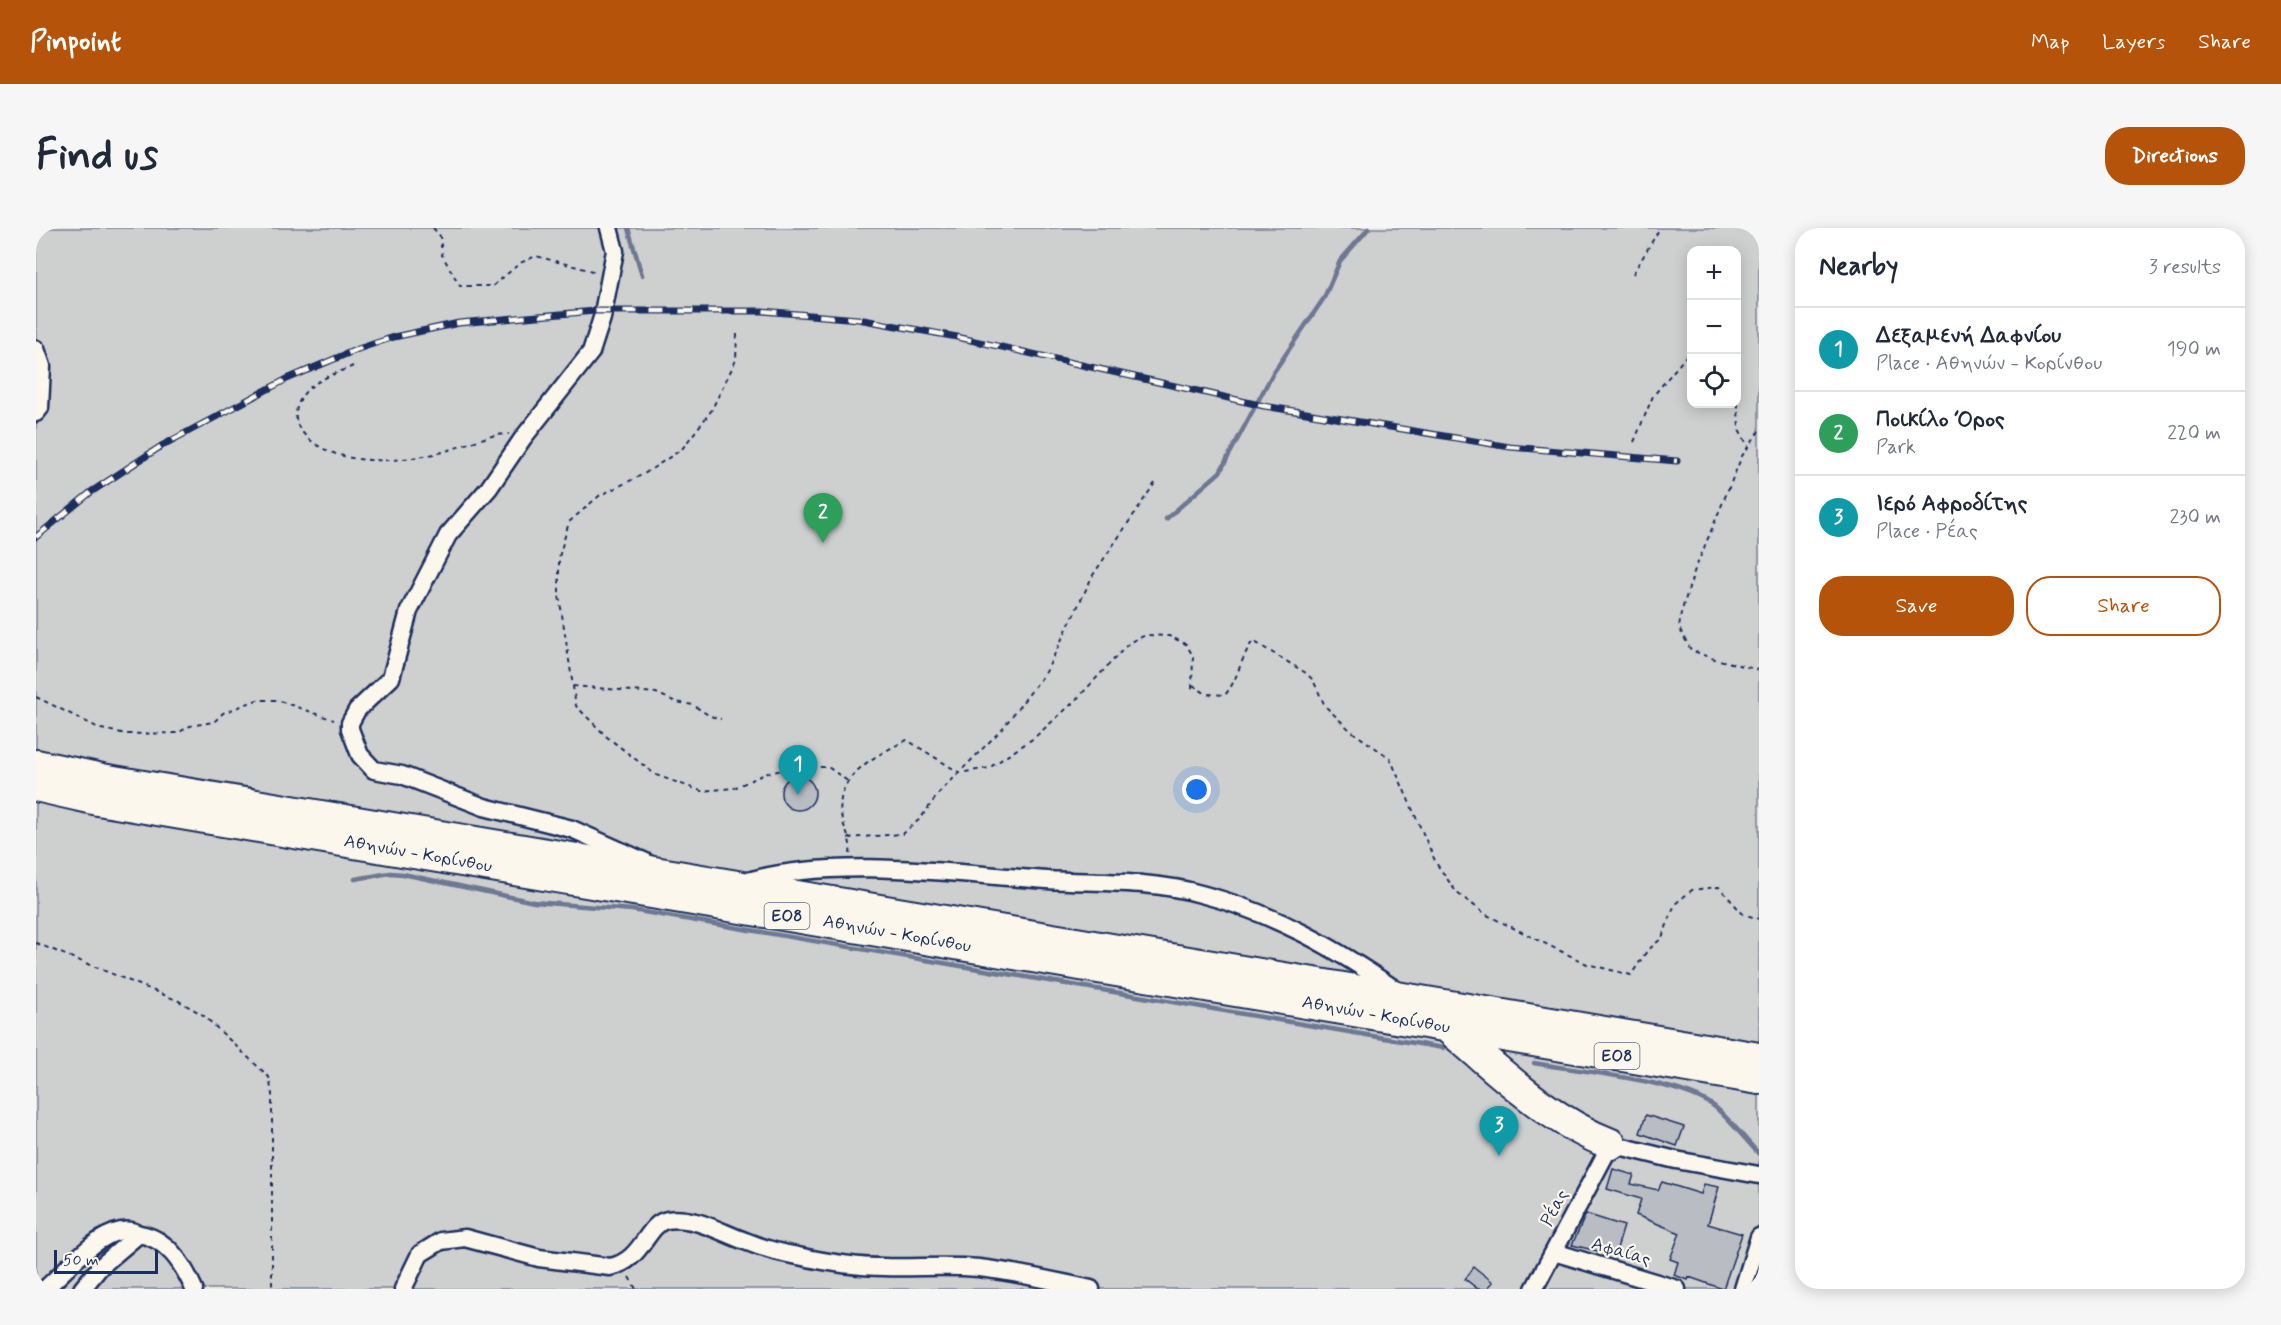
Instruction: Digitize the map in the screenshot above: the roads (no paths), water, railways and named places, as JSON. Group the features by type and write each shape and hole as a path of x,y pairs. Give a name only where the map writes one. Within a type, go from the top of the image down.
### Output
{"highway":[{"name":"Αθηνών - Κορίνθου","path":"36,765 1759,1058"},
{"name":"Αθηνών - Κορίνθου","path":"36,786 98,800 1759,1079"},
{"path":"1447,1027 1531,1097 1576,1128 1611,1144"}],"street":[{"path":"609,228 615,251 602,318 591,352 523,438 489,488 441,546 409,611 391,678 368,698 350,723 351,735 360,755 374,770 402,775 484,807 572,829 667,874"},
{"path":"36,349 42,366 40,408 36,413"},
{"path":"735,885 769,877 848,869 1142,885 1200,893 1296,928 1360,964 1410,999"},
{"path":"1611,1144 1676,1160 1759,1174"},
{"name":"Ρέας","path":"1534,1289 1611,1144"},
{"path":"403,1289 420,1254 441,1241 465,1238 539,1258 610,1267 621,1265 631,1258 659,1224 673,1219 696,1222 746,1242 805,1258 880,1267 931,1265 979,1268 1045,1278 1091,1289"},
{"path":"45,1289 106,1237 120,1229 131,1229 159,1240 168,1248 194,1289"},
{"path":"82,1289 100,1267 139,1234"},
{"path":"1743,1289 1759,1237"},
{"name":"Αφαίας","path":"1554,1252 1677,1289"}],"waterway":[{"path":"628,228 642,275"},
{"path":"1166,519 1220,472 1273,373 1324,298 1340,261 1369,228"},
{"path":"355,879 390,873 403,874 534,902 632,910 1443,1048"},
{"path":"1534,1063 1629,1078 1679,1090 1700,1098 1721,1112 1759,1154"}],"railway":[{"path":"36,537 91,492 163,445 287,379 358,349 394,337 459,323 595,311 762,311 858,319 957,337 1264,406 1510,447 1677,461"}],"place":[{"name":"Ποικίλο Όρος","path":"823,543"},
{"name":"Δεξαμενή Δαφνίου","path":"798,795"},
{"name":"Ιερό Αφροδίτης","path":"1499,1156"}]}
